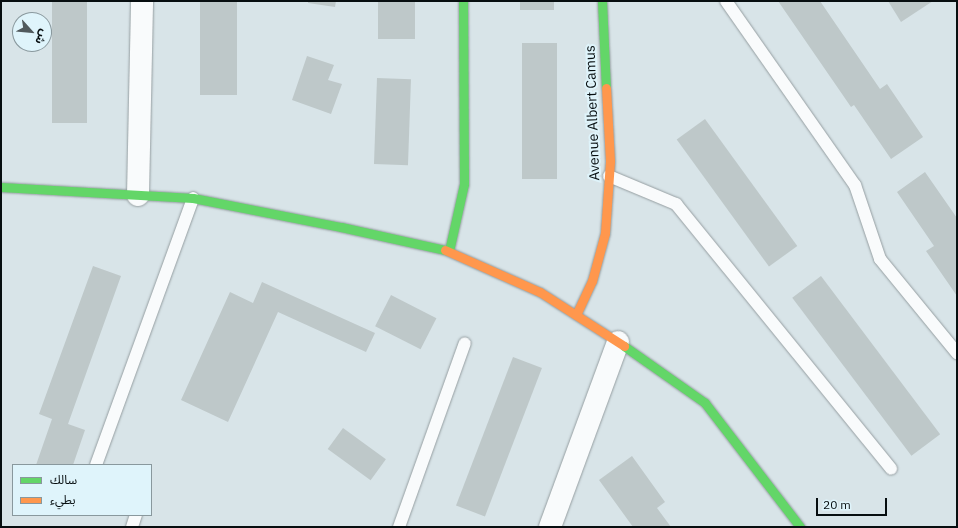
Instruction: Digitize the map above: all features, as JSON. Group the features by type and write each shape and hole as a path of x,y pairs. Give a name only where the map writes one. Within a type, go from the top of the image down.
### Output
{"street":[{"path":"138,195 142,1"},
{"path":"449,251 464,184 463,1"},
{"name":"Avenue Albert Camus","path":"576,315 592,281 605,233 610,176 602,1"},
{"path":"1,187 193,198 341,226 449,251 540,292 618,342 705,403 800,527"},
{"path":"550,527 618,342"}],"lane":[{"path":"726,1 855,185 880,259 957,354"},
{"path":"610,176 676,204 891,469"},
{"path":"96,464 193,198"},
{"path":"399,527 465,344"},
{"path":"132,527 136,516"}],"building":[{"path":"52,1 87,1 87,123 52,123"},
{"path":"200,1 237,1 237,95 200,95"},
{"path":"308,1 336,1 335,7 308,3"},
{"path":"378,1 415,1 415,39 378,39"},
{"path":"520,1 554,1 554,10 520,10"},
{"path":"778,1 820,1 880,89 887,84 923,137 891,159 854,105 851,107"},
{"path":"888,1 933,1 901,22"},
{"path":"522,43 557,43 557,179 522,179"},
{"path":"307,56 334,65 328,80 342,84 331,114 292,100"},
{"path":"377,78 411,79 408,165 374,164"},
{"path":"705,119 797,246 769,267 677,140"},
{"path":"925,172 957,218 957,296 926,251 934,246 897,192"},
{"path":"93,266 121,276 68,424 85,430 73,464 36,464 52,419 39,414"},
{"path":"821,276 940,434 911,456 792,298"},
{"path":"262,282 375,333 366,352 278,312 228,422 181,400 230,292 253,303"},
{"path":"391,295 436,318 421,349 375,326"},
{"path":"513,357 542,368 485,517 456,505"},
{"path":"343,428 386,459 371,480 328,449"},
{"path":"632,456 665,502 657,508 671,527 633,527 599,480"}],"traffic: fast":[{"path":"449,251 464,184 463,1"},
{"path":"602,1 606,88"},
{"path":"1,187 193,198 341,227 445,250"},
{"path":"624,346 705,403 800,527"}],"traffic: slow":[{"path":"576,315 592,281 605,233 610,161 606,88"},
{"path":"445,250 540,292 624,346"}]}
